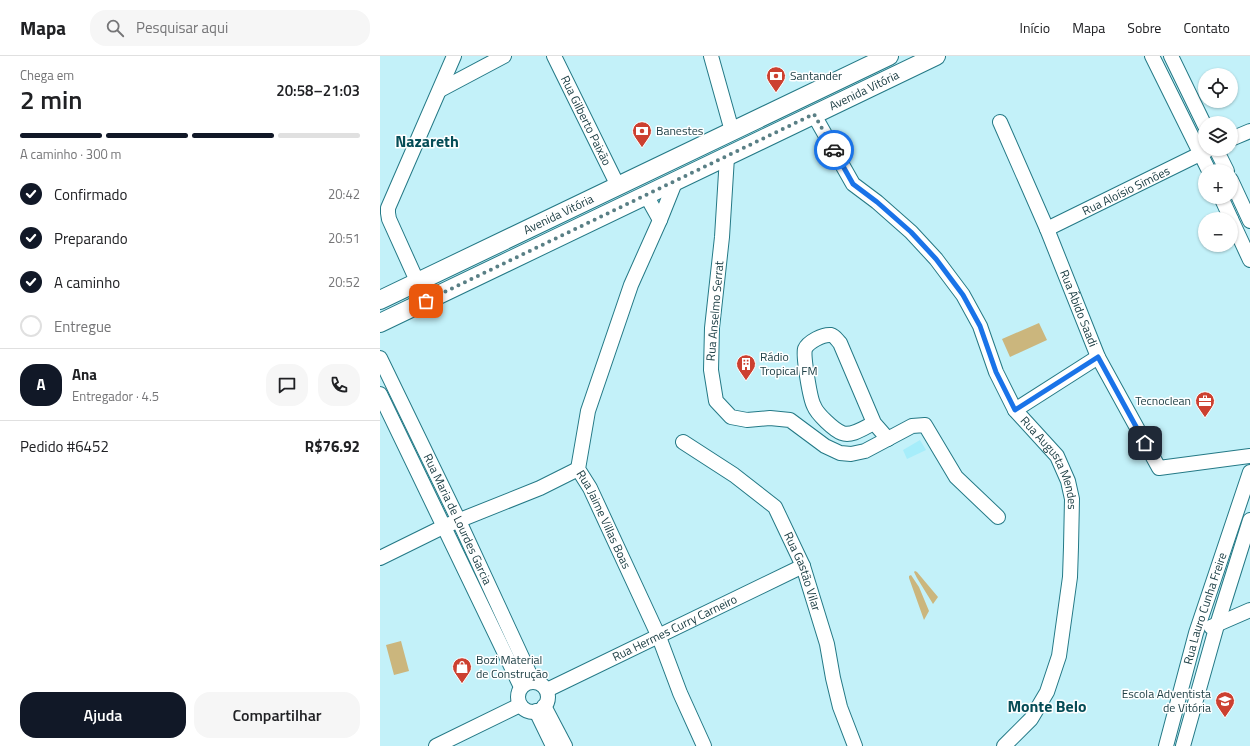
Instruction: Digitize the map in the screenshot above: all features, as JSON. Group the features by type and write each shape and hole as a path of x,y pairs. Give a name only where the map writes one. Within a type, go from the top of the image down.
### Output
{"main road":[{"name":"Avenida Vitória","path":"380,300 889,56"},
{"name":"Avenida Vitória","path":"380,323 936,56"},
{"path":"708,166 730,149 733,140 732,131"}],"street":[{"path":"426,301 389,219 388,208 454,56"},
{"path":"440,90 504,56"},
{"name":"Rua Gilberto Paixão","path":"554,56 618,186"},
{"path":"711,56 732,131"},
{"path":"1152,56 1198,137"},
{"path":"1171,56 1200,116"},
{"name":"Rua Augusta Mendes","path":"814,114 853,184 877,202 911,232 936,259 963,295 980,326 996,372 1015,410 1057,456 1068,481 1072,499 1070,577 1059,656 1047,692 1031,719 1004,746"},
{"name":"Rua Ábido Saadi","path":"1000,122 1048,232 1098,357 1159,468 1250,456"},
{"path":"1238,136 1250,130"},
{"name":"Rua Aloísio Simões","path":"1048,232 1198,155"},
{"name":"Rua Anselmo Serrat","path":"727,156 722,237 712,328 711,370 716,401 731,417 747,420 770,418 790,420 825,446 840,453 851,454 865,451 912,426 925,425 956,477 998,517"},
{"name":"Rua Jaime Villas Boas","path":"676,180 631,285 608,348 588,411 578,469 590,488 659,636 680,693 704,746"},
{"path":"1238,195 1250,221"},
{"path":"646,196 660,220"},
{"path":"1238,234 1250,260"},
{"path":"874,423 853,433 843,434 835,429 818,413 813,406 806,367 805,350 808,343 824,335 830,335 840,343 874,423 888,439"},
{"path":"1015,410 1098,357"},
{"name":"Rua Maria de Lourdes Garcia","path":"380,358 459,521 527,684"},
{"name":"Rua Maria de Lourdes Garcia","path":"380,394 445,526 527,684"},
{"name":"Rua Gastão Vilar","path":"683,442 734,475 775,507 803,566 827,644 832,678 840,707 855,746"},
{"path":"380,558 445,526 540,488 578,469"},
{"name":"Rua Lauro Cunha Freire","path":"1166,746 1196,633 1250,472"},
{"name":"Rua Lauro Cunha Freire","path":"1183,746 1217,625 1250,520"},
{"name":"Rua Hermes Curry Carneiro","path":"547,690 803,566"},
{"path":"1196,633 1250,610"},
{"path":"540,683 547,690 548,701 540,709 530,712 523,709 517,701 518,690 527,684 540,683"},
{"path":"436,746 520,705"},
{"path":"540,709 553,746"},
{"path":"540,709 565,746"}],"shaded area":[{"path":"1039,323 1047,340 1010,357 1002,339"},
{"path":"920,440 926,450 907,459 903,450"},
{"path":"915,571 938,597 933,604 917,578 914,572"},
{"path":"911,575 919,587 929,611 924,620 909,578"},
{"path":"401,641 409,671 394,675 386,645"}],"way so far":[{"path":"426,301 814,114 834,150"}],"place":[{"name":"Santander","path":"776,93"},
{"name":"Banestes","path":"642,148"},
{"name":"Rádio Tropical FM","path":"746,381"},
{"name":"Tecnoclean","path":"1205,418"},
{"name":"Bozi Material de Construção","path":"462,684"},
{"name":"Escola Adventista de Vitória","path":"1225,718"}],"district":[{"name":"Nazareth","path":"427,141"},
{"name":"Monte Belo","path":"1047,706"}],"route":[{"path":"834,150 853,184 877,202 911,232 936,259 963,295 980,326 996,372 1015,410 1098,357 1145,443"}]}
